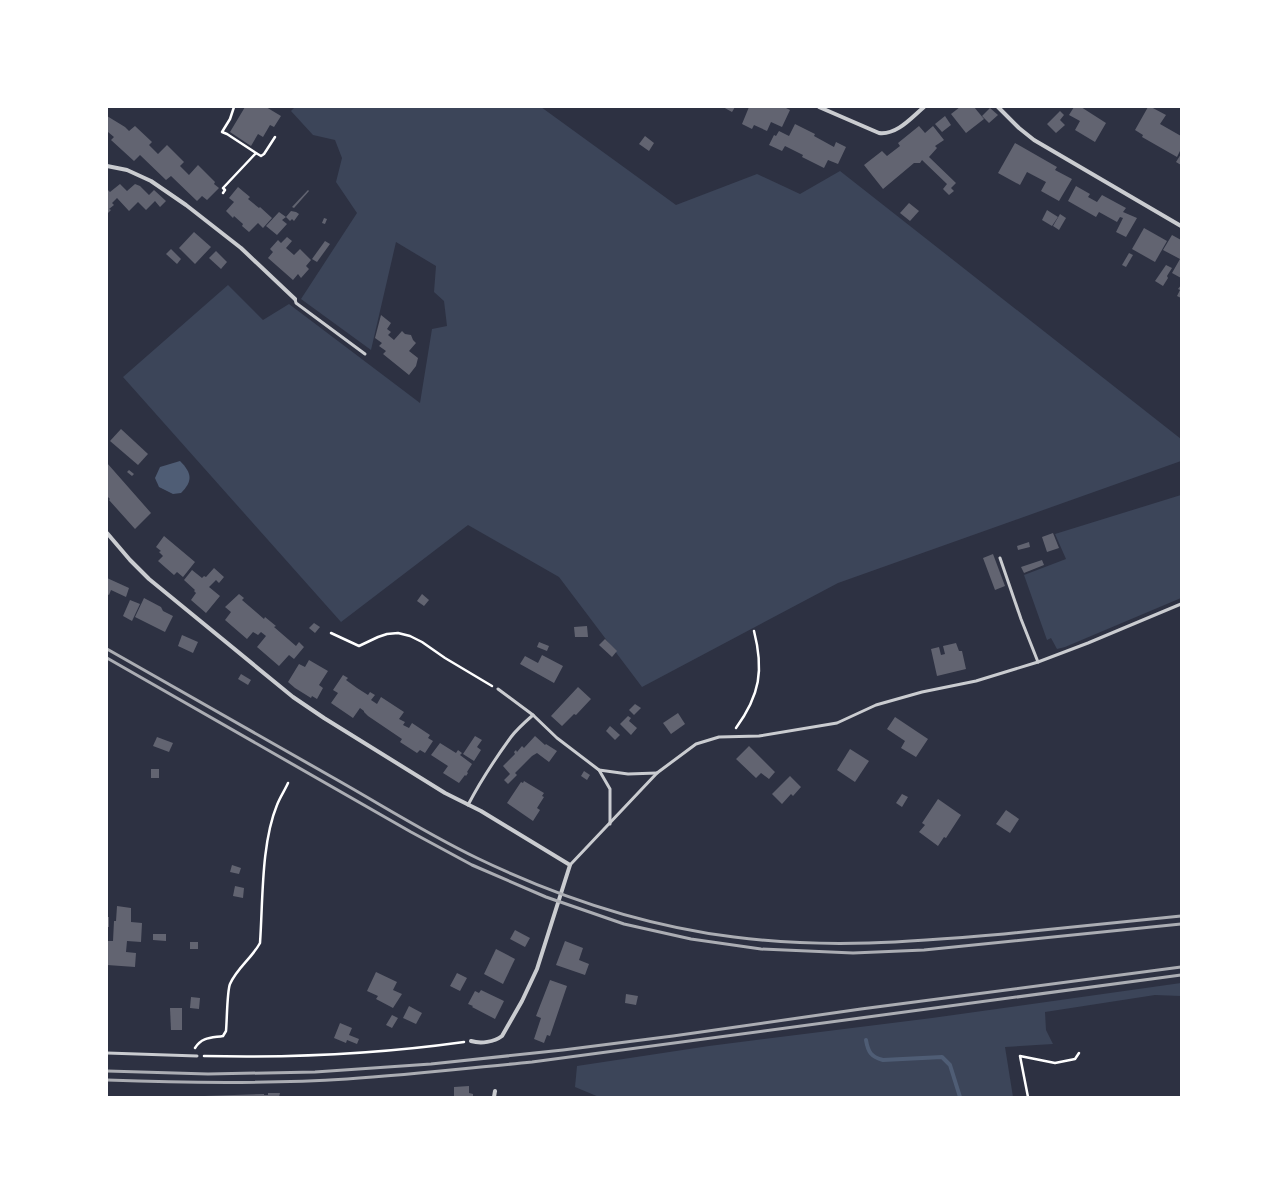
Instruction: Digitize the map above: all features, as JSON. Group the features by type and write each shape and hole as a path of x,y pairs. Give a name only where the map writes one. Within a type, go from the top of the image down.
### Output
{"street":[{"path":"819,107 879,134 887,134 896,130 924,107"},
{"path":"998,107 1019,128 1034,140 1181,226"},
{"path":"107,166 127,170 145,178 186,205 241,248 295,299"},
{"path":"107,533 130,560 149,579 293,697 324,718 445,793 480,811 570,865 537,969 502,1036 496,1040 477,1043 471,1041"},
{"path":"494,1097 495,1091"}],"lane":[{"path":"295,299 296,303 365,354"},
{"path":"1000,558 1021,619 1038,662"},
{"path":"570,865 657,773 696,744 719,737 759,736 838,723 876,705 922,692 976,681 1038,662 1088,644 1181,604"},
{"path":"498,689 532,715 557,738 599,770 610,789 610,824"},
{"path":"468,806 477,787 496,758 512,736 532,715"},
{"path":"599,770 628,774 657,773"},
{"path":"107,1053 198,1056"}],"path":[{"path":"234,107 230,119 222,132 261,156 264,154 275,137"},
{"path":"223,193 225,190 223,188 256,153"},
{"path":"730,737 744,717 755,695 760,673 758,648 754,631"},
{"path":"331,633 359,646 387,634 398,633 410,636 498,689"},
{"path":"191,1056 198,1043 207,1037 223,1036 226,1031 229,985 243,963 256,951 260,944 265,852 270,826 277,805 288,783"},
{"path":"198,1056 311,1056 388,1051 471,1041"},
{"path":"1028,1097 1020,1056 1055,1063 1075,1059 1079,1053"}],"shaded area":[{"path":"295,107 541,107 676,205 757,174 800,194 840,171 1181,439 1181,461 838,583 642,687 559,577 468,525 341,622 123,377 228,285 263,320 289,304 420,403 432,329 447,326 444,301 434,292 436,266 396,242 371,350 301,299 357,213 336,182 342,158 335,140 313,135 291,111"},
{"path":"180,461 187,469 190,477 188,485 181,493 173,494 159,487 155,478 160,467"},
{"path":"1181,495 1181,598 1057,649 1051,638 1047,640 1024,575 1066,559 1055,534"},
{"path":"1181,983 1181,996 1155,995 1045,1012 1046,1030 1053,1044 1005,1047 1013,1097 599,1097 575,1087 577,1066 709,1046 932,1018"}],"building":[{"path":"245,107 266,107 281,116 274,127 270,125 263,137 258,134 251,146 230,132"},
{"path":"723,107 735,107 732,112"},
{"path":"749,107 784,107 790,110 782,127 771,122 767,131 754,125 752,129 742,124"},
{"path":"960,107 974,107 984,119 966,133 951,114"},
{"path":"1074,107 1081,107 1106,123 1095,142 1075,130 1080,121 1069,115"},
{"path":"1148,107 1151,107 1166,115 1160,124 1181,136 1181,149 1177,157 1142,137 1143,135 1135,130"},
{"path":"990,108 998,115 989,123 982,116"},
{"path":"1060,111 1064,115 1060,120 1065,125 1056,133 1047,124"},
{"path":"107,116 129,131 135,126 152,142 149,145 158,154 167,145 184,162 180,166 189,175 198,165 219,188 207,200 202,196 197,201 171,176 166,180 140,155 134,161 111,140 114,137 108,132 107,133"},
{"path":"945,116 951,125 942,132 935,124"},
{"path":"795,124 815,134 814,136 834,147 836,142 846,147 838,164 828,160 824,168 802,157 803,155 785,146 782,151 769,145 774,135 776,136 779,131 789,136"},
{"path":"919,126 925,133 933,126 944,140 935,146 937,148 929,157 956,183 951,188 954,191 949,195 943,189 947,184 922,160 920,163 914,163 883,189 864,165 882,151 887,156 900,146 898,143"},
{"path":"645,136 654,143 649,151 639,144"},
{"path":"1015,143 1057,167 1055,170 1072,179 1059,201 1041,191 1046,182 1027,172 1020,185 998,173"},
{"path":"1181,154 1181,165 1176,162"},
{"path":"120,184 127,191 135,184 140,186 149,195 154,190 166,201 160,207 155,201 146,210 138,202 129,211 117,198 112,203 114,205 109,209 111,210 107,214 107,189 110,192"},
{"path":"1076,186 1090,194 1088,197 1097,202 1102,195 1126,208 1123,212 1137,218 1126,237 1116,232 1123,218 1120,217 1117,222 1099,212 1096,217 1068,201"},
{"path":"238,187 250,197 248,199 272,218 263,228 258,223 249,232 242,226 243,224 234,216 233,218 226,211 234,202 229,198"},
{"path":"308,190 309,191 294,208 292,207"},
{"path":"909,203 919,211 910,221 900,213"},
{"path":"1047,210 1058,217 1052,226 1042,220"},
{"path":"291,211 299,214 294,221 292,219 290,221 286,217"},
{"path":"279,212 286,217 282,220 287,224 277,235 266,226"},
{"path":"1060,214 1066,218 1059,230 1053,226"},
{"path":"324,218 327,219 325,224 322,223"},
{"path":"1144,228 1167,241 1155,262 1132,249"},
{"path":"194,232 211,247 195,264 179,248"},
{"path":"1172,235 1181,240 1181,278 1172,273 1180,259 1163,250"},
{"path":"287,237 292,241 286,248 294,255 300,249 311,260 306,266 309,269 301,278 298,274 293,280 268,258 273,252 270,249 278,240 281,243"},
{"path":"325,241 330,244 317,262 312,259"},
{"path":"171,249 181,259 177,264 166,254"},
{"path":"216,251 227,262 221,269 209,258"},
{"path":"1129,253 1133,255 1126,267 1122,265"},
{"path":"1166,265 1172,268 1163,286 1155,281"},
{"path":"1181,285 1181,298 1177,296 1180,290 1178,289"},
{"path":"381,315 391,323 387,329 391,332 388,335 394,340 402,331 405,334 411,335 416,343 409,351 418,358 416,366 409,375 383,354 386,351 379,346 382,343 375,338"},
{"path":"121,429 148,454 138,465 110,441"},
{"path":"107,463 151,513 135,529 107,496"},
{"path":"129,470 134,474 132,476 127,472"},
{"path":"1053,533 1059,548 1047,552 1042,537"},
{"path":"164,536 195,562 183,577 177,572 174,575 158,561 163,556 159,552 161,551 156,547"},
{"path":"1029,542 1030,547 1018,550 1017,546"},
{"path":"993,554 1005,586 995,590 983,558"},
{"path":"1042,560 1044,565 1024,573 1021,567"},
{"path":"214,568 224,577 219,583 216,580 209,587 220,596 206,613 191,600 196,593 194,591 195,590 184,580 192,570 202,578 204,576 206,577"},
{"path":"107,578 129,588 126,597 111,590 109,595 107,594"},
{"path":"239,594 244,598 242,600 264,619 265,617 276,626 274,627 296,646 299,642 304,647 294,659 289,655 279,666 257,647 266,636 261,632 258,635 253,632 247,639 225,620 231,612 225,607"},
{"path":"422,594 429,600 424,606 417,601"},
{"path":"144,598 161,607 163,611 173,616 165,632 135,617"},
{"path":"130,600 140,604 132,621 123,616"},
{"path":"314,623 320,627 315,633 309,628"},
{"path":"587,626 588,637 575,637 574,627"},
{"path":"182,635 198,642 193,653 178,646"},
{"path":"605,639 617,651 612,657 599,645"},
{"path":"539,642 549,646 547,651 537,647"},
{"path":"956,643 959,651 962,651 966,669 937,676 931,649 939,647 941,655 945,654 943,646"},
{"path":"542,655 563,666 554,683 520,664 525,656 538,663"},
{"path":"309,660 328,671 319,685 323,688 317,699 312,696 311,698 288,682 299,664 305,667"},
{"path":"241,674 251,680 248,685 238,679"},
{"path":"343,675 348,678 346,680 368,695 370,692 375,695 371,700 377,704 381,697 404,712 399,719 405,722 403,725 409,728 412,723 430,735 428,738 433,741 425,753 420,750 417,753 400,742 402,739 368,716 360,708 353,718 331,703 338,693 333,690"},
{"path":"578,687 591,699 576,715 574,714 562,726 551,716"},
{"path":"635,704 641,708 634,715 629,710"},
{"path":"678,713 685,724 671,734 663,723"},
{"path":"628,716 631,718 629,721 637,728 631,735 620,724"},
{"path":"895,717 928,739 916,757 901,748 905,741 887,729"},
{"path":"610,726 620,735 615,740 606,731"},
{"path":"475,736 482,740 477,747 481,750 474,761 463,754"},
{"path":"535,736 545,745 546,744 557,751 549,762 537,753 532,756 515,773 517,775 508,784 504,780 510,774 503,766 515,754 514,752 516,750 517,752 522,746 524,748"},
{"path":"157,737 173,743 169,752 153,746"},
{"path":"440,743 456,753 458,750 462,753 460,755 472,764 466,776 465,775 459,783 443,773 448,766 431,755"},
{"path":"749,746 775,772 769,779 761,773 756,778 736,759"},
{"path":"850,749 869,761 855,782 837,770"},
{"path":"151,769 159,769 159,778 151,778"},
{"path":"584,771 590,775 587,780 581,776"},
{"path":"790,776 801,787 793,796 791,794 782,804 772,794"},
{"path":"524,781 544,793 542,796 544,797 537,808 540,810 533,821 507,803 521,782 523,783"},
{"path":"902,794 908,797 902,807 896,803"},
{"path":"938,799 961,815 946,838 944,837 938,846 919,832 925,825 922,823"},
{"path":"1006,810 1019,819 1010,833 996,824"},
{"path":"232,865 241,868 239,874 230,872"},
{"path":"235,886 244,888 243,898 233,896"},
{"path":"117,906 131,908 131,922 142,923 141,942 127,941 126,952 136,953 135,967 107,965 107,941 113,941 114,921 116,921"},
{"path":"107,917 109,917 109,927 107,927"},
{"path":"515,930 530,938 525,947 510,939"},
{"path":"153,934 166,934 166,941 153,940"},
{"path":"565,941 583,948 579,960 589,964 585,975 556,965"},
{"path":"190,942 198,942 198,949 190,949"},
{"path":"496,949 515,959 503,984 484,974"},
{"path":"376,972 397,982 393,990 402,994 393,1008 376,999 378,996 367,991"},
{"path":"457,973 467,978 460,991 450,986"},
{"path":"550,980 567,986 550,1036 547,1035 544,1043 534,1039 541,1018 536,1016"},
{"path":"481,990 504,1001 495,1019 468,1004 475,991 479,993"},
{"path":"626,994 638,996 636,1005 625,1003"},
{"path":"191,997 200,998 199,1009 190,1008"},
{"path":"409,1006 422,1013 416,1024 403,1018"},
{"path":"170,1008 182,1008 182,1030 171,1030"},
{"path":"392,1015 398,1018 392,1028 386,1025"},
{"path":"340,1023 352,1028 349,1035 359,1039 357,1044 347,1040 346,1043 334,1038"},
{"path":"469,1086 469,1093 473,1094 473,1097 454,1097 454,1087"},
{"path":"268,1093 280,1093 279,1097 204,1096 268,1095"}],"waterway":[{"path":"866,1040 868,1048 873,1056 883,1060 942,1057 950,1065 960,1097"}],"railway":[{"path":"107,649 458,849 508,872 570,897 602,908 668,926 768,941 802,943 869,943 970,937 1181,916"},
{"path":"107,658 411,832 472,865 546,897 624,924 691,939 761,949 853,953 924,950 1181,924"},
{"path":"107,1071 208,1074 315,1072 431,1064 563,1050 673,1036 861,1009 1181,967"},
{"path":"107,1080 287,1082 393,1076 532,1062 1181,975"}]}
